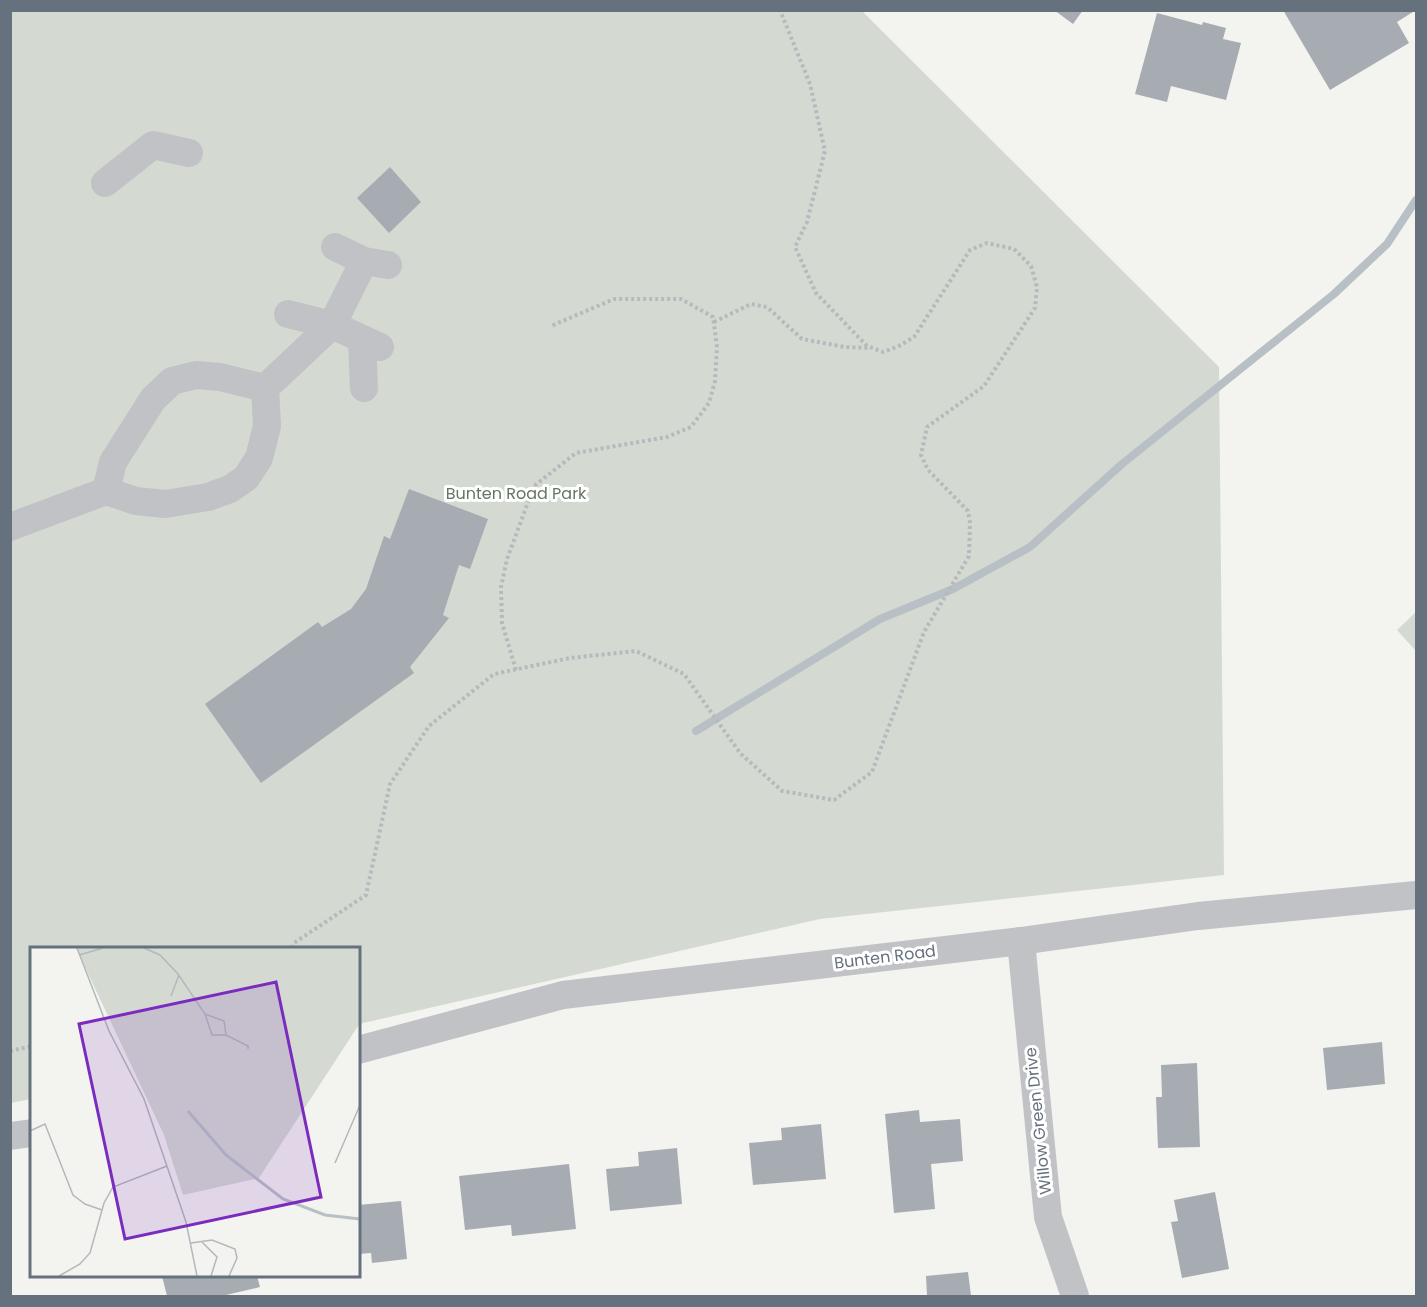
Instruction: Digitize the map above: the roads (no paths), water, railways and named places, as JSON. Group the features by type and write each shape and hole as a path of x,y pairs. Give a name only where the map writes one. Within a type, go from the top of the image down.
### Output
{"street":[{"path":"105,183 153,145 189,153"},
{"path":"10,526 106,490 135,501 165,504 208,496 230,489 246,478 259,458 267,426 265,388 332,325 376,263 335,247"},
{"path":"288,314 332,325 371,343 364,388"},
{"path":"106,490 113,462 153,399 172,381 196,375 220,377 265,388"},
{"name":"Bunten Road","path":"360,1049 563,995 1021,941 1198,916 1416,896"},
{"name":"Willow Green Drive","path":"1021,941 1047,1217 1076,1296"},
{"path":"10,1137 30,1133"}],"waterway":[{"path":"696,731 880,619 953,589 1030,547 1122,464 1334,294 1387,244 1416,200"}],"park label":[{"name":"Bunten Road Park","path":"516,493"}]}
